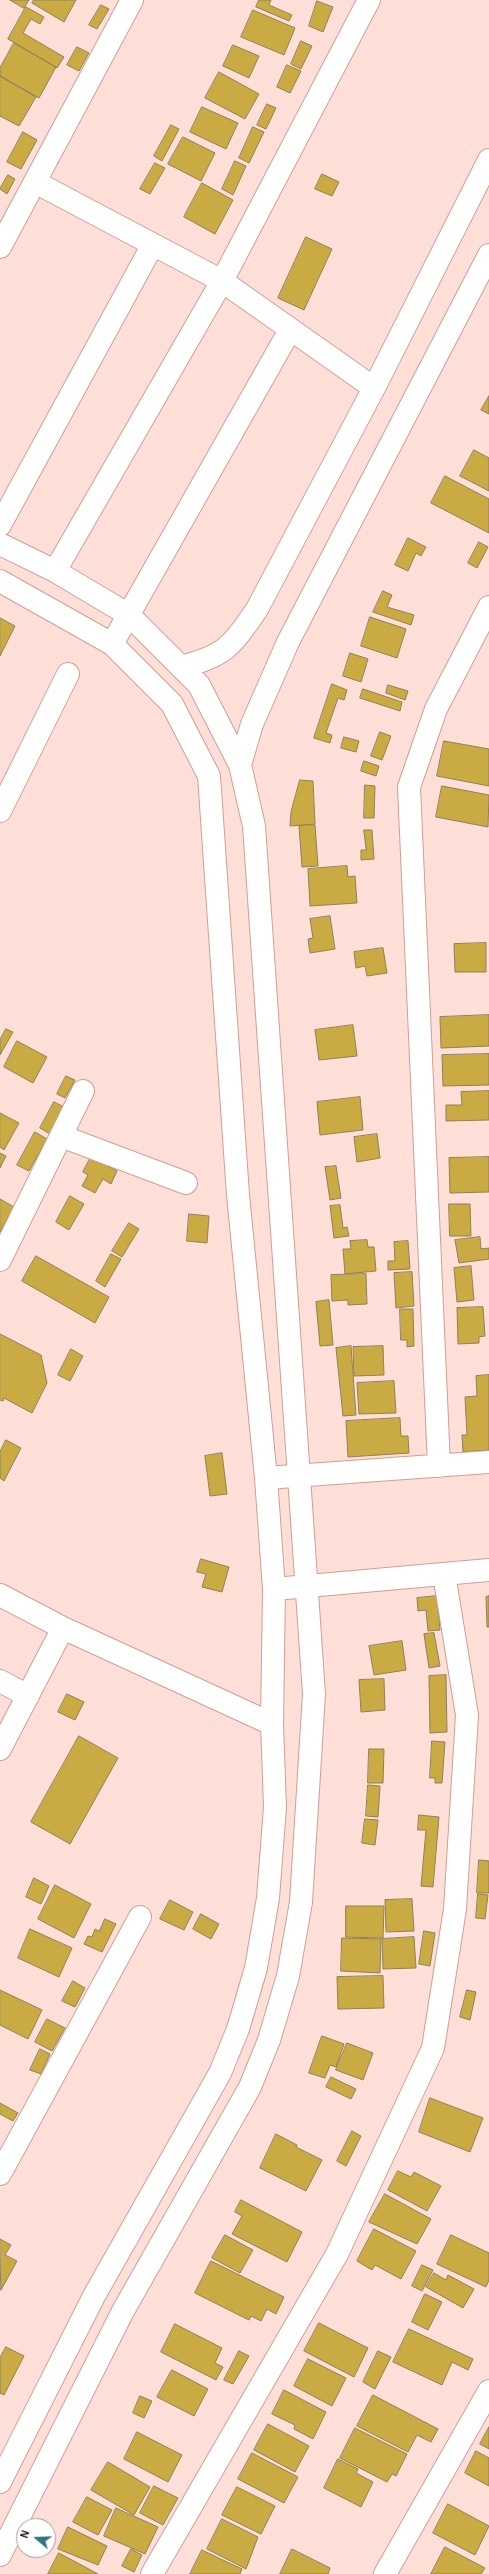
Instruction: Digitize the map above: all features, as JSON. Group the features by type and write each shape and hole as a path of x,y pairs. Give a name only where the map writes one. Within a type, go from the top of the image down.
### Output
{"street":[{"path":"0,247 132,0"},
{"path":"55,571 222,281 369,0"},
{"path":"181,667 210,659 235,642 257,610 374,388 489,160"},
{"path":"35,182 152,246 222,281 374,388"},
{"path":"0,525 152,246"},
{"path":"240,765 252,724 288,642 489,255"},
{"path":"112,644 290,330"},
{"path":"0,544 55,571 129,615 199,685 240,765 254,826 314,1694 301,1902 288,1976 269,2040 250,2087 123,2311 0,2555"},
{"path":"0,581 112,644 172,704 209,776 238,1195 266,1478 274,1589 272,1724 274,1807 268,1898 256,1968 238,2029 220,2073 94,2296 0,2482"},
{"path":"439,1466 409,787 436,709 489,607"},
{"path":"0,811 68,674"},
{"path":"0,1260 83,1091"},
{"path":"61,1136 186,1183"},
{"path":"266,1478 489,1462"},
{"path":"274,1589 489,1570"},
{"path":"152,2574 337,2254 433,2048 455,1909 467,1715 444,1574"},
{"path":"0,1595 63,1628 272,1724"},
{"path":"0,1749 63,1628"},
{"path":"0,1681 28,1696"},
{"path":"0,2174 140,1917"},
{"path":"384,2574 489,2391"}],"building":[{"path":"10,0 29,0 24,8"},
{"path":"34,0 76,0 64,22 32,3"},
{"path":"259,0 271,0 269,5 292,15 289,21 256,7"},
{"path":"317,1 333,7 323,32 309,26"},
{"path":"101,5 109,9 97,29 89,25"},
{"path":"26,7 44,17 40,24 31,19 23,33 64,57 57,68 8,39"},
{"path":"253,10 295,28 284,55 241,37"},
{"path":"301,41 312,46 301,69 291,64"},
{"path":"14,43 56,67 39,98 0,76 0,68"},
{"path":"233,45 259,56 249,78 223,66"},
{"path":"77,47 89,53 79,71 67,65"},
{"path":"287,65 301,71 290,93 277,87"},
{"path":"219,72 259,94 245,119 205,98"},
{"path":"0,76 36,97 19,126 0,116"},
{"path":"267,104 276,108 266,129 257,125"},
{"path":"202,107 238,123 226,149 190,132"},
{"path":"171,125 179,129 162,161 154,156"},
{"path":"253,127 264,132 249,163 239,158"},
{"path":"23,132 37,140 21,169 7,162"},
{"path":"183,137 215,153 201,181 168,164"},
{"path":"235,161 246,166 233,195 222,189"},
{"path":"155,163 165,168 150,194 140,189"},
{"path":"322,174 339,182 332,196 315,189"},
{"path":"8,175 15,179 7,194 0,189"},
{"path":"202,183 233,200 215,234 184,217"},
{"path":"306,237 332,249 304,310 278,298"},
{"path":"489,396 489,414 481,410"},
{"path":"474,450 489,458 489,491 460,476"},
{"path":"445,476 489,499 489,533 431,503"},
{"path":"408,538 426,547 421,556 416,553 408,571 395,565"},
{"path":"479,542 488,547 477,568 468,563"},
{"path":"383,591 392,595 387,607 414,615 411,625 373,612"},
{"path":"370,617 406,629 397,658 361,646"},
{"path":"0,618 15,626 0,656"},
{"path":"350,653 368,659 361,682 343,676"},
{"path":"332,684 347,690 344,700 338,698 326,733 332,735 330,743 314,738"},
{"path":"388,685 408,691 405,700 386,693"},
{"path":"363,689 402,702 400,711 360,698"},
{"path":"380,732 391,736 382,760 371,756"},
{"path":"344,737 359,741 356,752 341,748"},
{"path":"444,741 489,749 489,786 437,776"},
{"path":"364,761 379,766 376,776 361,771"},
{"path":"300,780 313,781 315,824 290,826 291,812"},
{"path":"365,785 375,786 374,818 364,818"},
{"path":"442,786 489,795 488,827 436,817"},
{"path":"315,825 318,866 302,867 299,826"},
{"path":"364,830 372,830 374,859 361,860 361,850 366,850"},
{"path":"347,866 348,877 355,876 357,903 310,906 308,869"},
{"path":"330,916 335,949 310,953 308,939 313,938 310,919"},
{"path":"486,943 486,972 455,972 454,944"},
{"path":"383,948 387,973 367,976 365,966 356,968 354,952"},
{"path":"489,1015 489,1046 441,1048 440,1017"},
{"path":"353,1025 357,1056 319,1060 315,1030"},
{"path":"6,1029 13,1032 0,1055 0,1040"},
{"path":"17,1041 47,1057 33,1083 4,1067"},
{"path":"489,1054 489,1085 443,1086 442,1055"},
{"path":"66,1076 75,1080 65,1098 57,1094"},
{"path":"489,1091 489,1120 446,1121 446,1105 462,1105 461,1092"},
{"path":"360,1097 363,1130 320,1135 317,1102"},
{"path":"54,1102 64,1107 50,1134 40,1128"},
{"path":"0,1113 19,1123 4,1150 0,1147"},
{"path":"35,1132 47,1139 29,1171 17,1165"},
{"path":"377,1134 380,1158 357,1162 354,1137"},
{"path":"0,1153 6,1156 0,1168"},
{"path":"91,1157 117,1171 111,1184 103,1179 95,1193 82,1186 88,1175 83,1172"},
{"path":"489,1157 489,1192 450,1193 449,1158"},
{"path":"336,1166 341,1198 330,1200 325,1167"},
{"path":"70,1196 84,1204 69,1230 56,1222"},
{"path":"0,1199 14,1207 0,1232"},
{"path":"449,1204 470,1204 471,1236 450,1236"},
{"path":"340,1205 343,1228 347,1227 349,1236 334,1238 330,1206"},
{"path":"189,1214 209,1216 207,1243 187,1241"},
{"path":"129,1223 139,1229 122,1257 112,1251"},
{"path":"480,1237 481,1249 489,1248 489,1259 459,1263 455,1240"},
{"path":"367,1240 368,1247 374,1247 376,1271 345,1274 343,1249 351,1249 350,1241"},
{"path":"408,1241 410,1269 388,1270 388,1261 395,1261 394,1242"},
{"path":"111,1254 121,1259 105,1287 96,1281"},
{"path":"36,1256 109,1297 95,1323 22,1281"},
{"path":"471,1266 474,1300 457,1302 454,1268"},
{"path":"412,1272 414,1306 396,1308 394,1273"},
{"path":"366,1274 367,1304 348,1305 348,1300 332,1301 331,1275"},
{"path":"329,1300 333,1345 320,1346 316,1302"},
{"path":"483,1307 485,1336 479,1337 479,1343 458,1344 457,1308"},
{"path":"400,1309 413,1309 414,1346 407,1347 407,1340 401,1340"},
{"path":"0,1334 41,1355 47,1383 32,1413 4,1398 3,1401 0,1400"},
{"path":"351,1346 356,1415 343,1416 336,1348"},
{"path":"383,1346 384,1375 354,1376 353,1347"},
{"path":"71,1349 83,1356 70,1381 58,1375"},
{"path":"489,1375 489,1450 463,1452 462,1435 467,1435 465,1397 477,1396 476,1376"},
{"path":"394,1381 396,1413 359,1414 357,1383"},
{"path":"400,1418 401,1436 408,1436 409,1453 348,1457 346,1421"},
{"path":"6,1440 21,1448 4,1481 0,1478 0,1452"},
{"path":"222,1453 227,1494 210,1496 205,1456"},
{"path":"201,1559 229,1567 222,1592 202,1587 206,1574 197,1572"},
{"path":"437,1596 440,1630 428,1631 426,1610 418,1611 417,1598"},
{"path":"489,1596 489,1627 487,1627 486,1597"},
{"path":"434,1633 440,1666 429,1668 424,1634"},
{"path":"402,1641 406,1670 374,1675 369,1646"},
{"path":"446,1675 447,1732 430,1733 429,1676"},
{"path":"384,1679 385,1710 361,1712 359,1680"},
{"path":"67,1694 84,1702 75,1720 58,1712"},
{"path":"79,1736 118,1758 70,1844 31,1822"},
{"path":"432,1741 445,1742 442,1783 435,1783 435,1778 430,1778"},
{"path":"369,1749 384,1749 383,1783 368,1783"},
{"path":"368,1785 380,1786 378,1817 366,1816"},
{"path":"419,1815 439,1817 433,1887 421,1886 426,1830 418,1830"},
{"path":"365,1819 378,1820 375,1845 362,1843"},
{"path":"479,1860 489,1861 489,1893 477,1893"},
{"path":"34,1878 49,1886 41,1904 26,1897"},
{"path":"55,1885 91,1904 74,1938 38,1919"},
{"path":"478,1894 488,1895 485,1919 476,1918"},
{"path":"412,1899 414,1931 386,1932 385,1900"},
{"path":"170,1900 193,1912 184,1930 160,1919"},
{"path":"346,1906 384,1906 383,1938 346,1937"},
{"path":"201,1914 219,1924 211,1939 193,1929"},
{"path":"105,1919 116,1924 102,1952 84,1944 88,1936 92,1937 95,1929 99,1931"},
{"path":"30,1929 72,1948 59,1977 18,1958"},
{"path":"424,1931 435,1933 430,1966 419,1964"},
{"path":"414,1937 416,1968 383,1969 382,1939"},
{"path":"342,1938 381,1939 380,1973 341,1971"},
{"path":"383,1976 384,2008 338,2009 337,1977"},
{"path":"73,1981 85,1988 75,2007 62,2001"},
{"path":"0,1990 42,2010 28,2039 0,2025"},
{"path":"467,1990 476,1992 470,2020 460,2017"},
{"path":"47,2019 65,2028 52,2051 35,2042"},
{"path":"322,2036 344,2044 336,2067 330,2065 325,2078 309,2073"},
{"path":"347,2043 373,2053 363,2080 336,2070"},
{"path":"40,2049 50,2054 41,2074 30,2070"},
{"path":"331,2077 356,2089 351,2099 326,2087"},
{"path":"430,2098 483,2118 470,2152 419,2132"},
{"path":"0,2103 18,2113 13,2121 0,2114"},
{"path":"352,2131 361,2136 346,2166 337,2161"},
{"path":"276,2134 297,2145 296,2147 322,2160 306,2191 260,2168"},
{"path":"398,2171 411,2177 414,2172 441,2186 427,2211 388,2190"},
{"path":"385,2194 431,2219 417,2244 369,2222"},
{"path":"241,2200 302,2232 287,2262 232,2234 242,2216 235,2212"},
{"path":"374,2229 416,2251 401,2279 375,2265 372,2270 357,2261"},
{"path":"225,2235 253,2250 240,2273 212,2258"},
{"path":"451,2235 489,2253 489,2280 486,2287 437,2264"},
{"path":"0,2239 11,2245 5,2255 17,2261 1,2290"},
{"path":"211,2261 284,2297 276,2314 267,2309 261,2321 251,2316 249,2320 195,2293"},
{"path":"422,2265 433,2270 422,2291 412,2286"},
{"path":"434,2273 446,2280 448,2275 474,2289 463,2308 426,2287"},
{"path":"425,2294 442,2302 428,2330 412,2322"},
{"path":"319,2323 368,2348 354,2377 304,2351"},
{"path":"175,2324 222,2348 215,2363 223,2367 216,2380 161,2352"},
{"path":"409,2329 473,2359 468,2370 452,2362 442,2385 393,2362"},
{"path":"6,2347 24,2356 4,2395 0,2393 0,2358"},
{"path":"239,2351 249,2356 233,2384 224,2380"},
{"path":"378,2351 391,2357 375,2389 363,2382"},
{"path":"308,2359 346,2378 332,2406 294,2386"},
{"path":"172,2370 208,2389 194,2416 157,2397"},
{"path":"284,2390 326,2412 313,2439 294,2429 295,2425 272,2414"},
{"path":"373,2395 438,2429 431,2442 417,2435 408,2452 357,2426"},
{"path":"140,2396 152,2401 144,2418 133,2413"},
{"path":"268,2424 309,2446 295,2472 254,2450"},
{"path":"489,2427 489,2449 480,2444"},
{"path":"355,2428 407,2454 396,2476 392,2474 387,2482 340,2458"},
{"path":"137,2432 182,2455 168,2482 124,2459"},
{"path":"476,2451 489,2458 489,2486 465,2473"},
{"path":"252,2453 298,2477 284,2503 238,2479"},
{"path":"338,2459 358,2469 356,2473 373,2482 361,2507 324,2488"},
{"path":"108,2462 150,2487 134,2515 91,2490"},
{"path":"154,2486 178,2498 163,2525 140,2513"},
{"path":"237,2487 275,2506 261,2534 222,2515"},
{"path":"87,2497 112,2510 98,2535 73,2522"},
{"path":"448,2504 489,2526 475,2555 433,2533"},
{"path":"116,2508 158,2527 145,2554 104,2536"},
{"path":"222,2519 258,2537 246,2569 207,2549"},
{"path":"68,2527 107,2546 98,2565 58,2549"},
{"path":"445,2547 485,2568 481,2574 431,2574"},
{"path":"131,2549 142,2555 134,2572 122,2566"},
{"path":"292,2549 330,2568 328,2574 280,2574"},
{"path":"202,2550 242,2569 240,2574 190,2574"},
{"path":"59,2553 98,2574 48,2574"}]}
